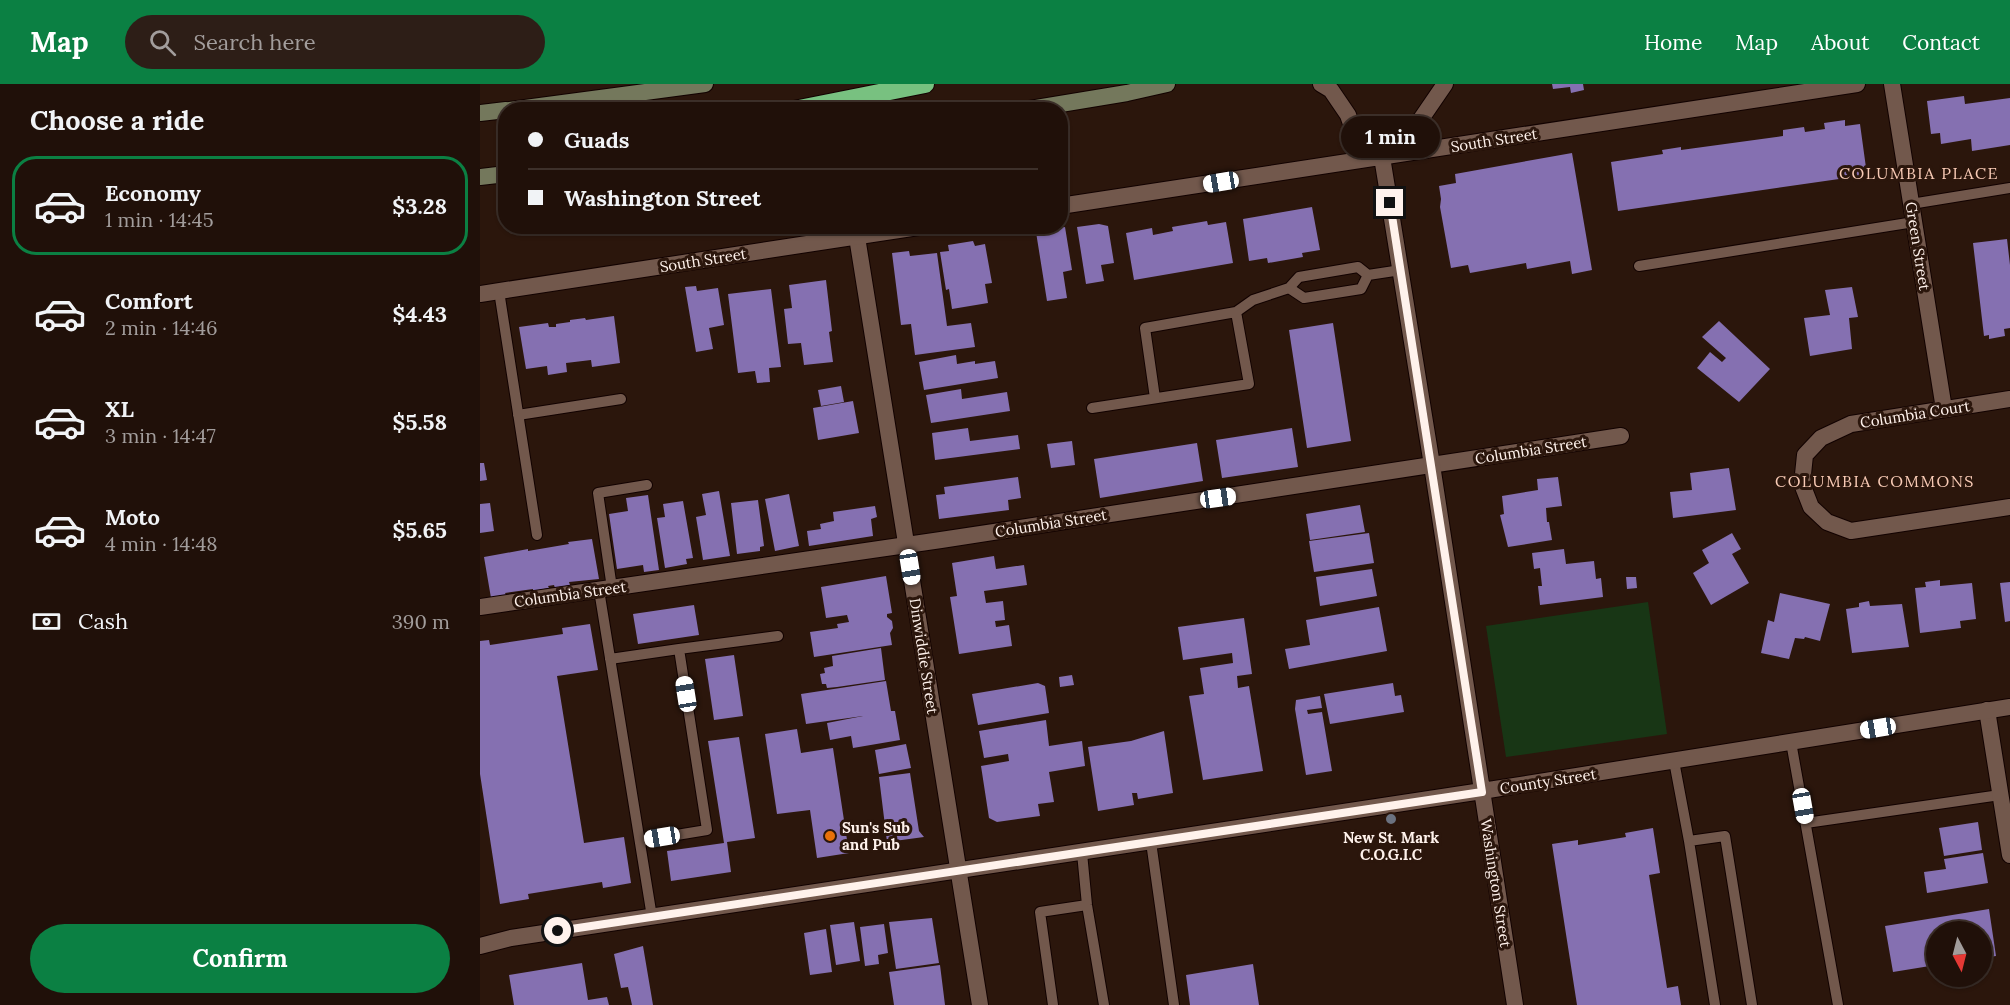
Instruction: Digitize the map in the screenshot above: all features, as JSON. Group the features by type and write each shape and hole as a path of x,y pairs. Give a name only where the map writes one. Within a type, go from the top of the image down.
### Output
{"highway":[{"path":"834,102 925,84"}],"main road":[{"path":"570,102 705,84"},
{"path":"1068,103 1167,84"},
{"path":"480,113 498,111"},
{"path":"480,177 498,175"}],"street":[{"path":"1321,84 1331,90 1348,115 1356,138 1382,157 1421,119 1444,84"},
{"name":"South Street","path":"1068,205 1857,84"},
{"name":"Green Street","path":"1892,84 1944,409"},
{"name":"Washington Street","path":"1382,157 1515,1005"},
{"name":"South Street","path":"480,294 876,234"},
{"name":"Dinwiddie Street","path":"857,237 980,1005"},
{"name":"Columbia Court","path":"2010,399 1851,424 1821,438 1805,455 1802,484 1811,507 1827,522 1851,531 2010,507"},
{"name":"Columbia Street","path":"480,607 906,545 1621,436"},
{"name":"County Street","path":"480,946 510,938 1482,792 2010,706"},
{"path":"1987,710 2010,855"}],"lane":[{"path":"1911,204 2010,188"},
{"path":"1639,266 1914,222"},
{"path":"1155,398 1145,328 1236,312 1254,300 1289,288 1299,277 1358,267 1368,275 1401,270"},
{"path":"1289,288 1304,298 1361,289 1368,275"},
{"path":"499,291 537,535"},
{"path":"1092,408 1249,384 1236,312"},
{"path":"518,415 621,399"},
{"path":"647,485 598,493 610,659 652,917"},
{"path":"610,659 778,636"},
{"path":"640,841 707,830 679,649"},
{"path":"1791,742 1838,1005"},
{"path":"1674,761 1715,1005"},
{"path":"1806,823 2000,795"},
{"path":"1689,841 1725,836 1752,1005"},
{"path":"1151,842 1174,1005"},
{"path":"1082,853 1087,905 1104,1005"},
{"path":"1053,1005 1040,912 1087,905"}],"green space":[{"path":"1648,602 1667,734 1506,757 1486,626"}],"building":[{"path":"1552,84 1583,84 1584,90 1571,93 1570,87 1553,89"},
{"path":"1964,96 1965,104 2010,98 2010,145 1972,151 1971,139 1941,144 1940,133 1931,134 1927,101"},
{"path":"1845,120 1845,126 1860,124 1867,175 1618,211 1611,162 1663,154 1662,150 1681,147 1681,150 1783,136 1783,130 1804,127 1805,132 1825,129 1824,123"},
{"path":"1572,153 1592,270 1572,274 1570,261 1527,269 1526,263 1470,273 1468,265 1451,268 1440,207 1439,186 1456,183 1455,174"},
{"path":"1312,207 1320,250 1302,253 1303,257 1268,263 1267,258 1249,261 1243,219"},
{"path":"1207,221 1208,225 1226,222 1233,263 1134,280 1126,233 1152,228 1153,235 1173,231 1172,227"},
{"path":"1099,224 1108,226 1114,263 1101,265 1104,281 1086,284 1077,227"},
{"path":"1036,234 1066,234 1072,270 1063,272 1067,298 1047,301"},
{"path":"2007,239 2010,265 2010,328 2004,329 2005,336 1989,339 1989,335 1984,336 1973,243"},
{"path":"973,241 975,246 985,244 992,283 985,284 988,303 952,309 949,289 946,290 940,252 949,251 948,245"},
{"path":"909,251 910,256 937,253 947,326 971,323 975,347 915,355 911,324 901,325 892,253"},
{"path":"826,280 833,362 804,365 801,343 788,344 784,309 792,308 789,285"},
{"path":"696,286 697,291 718,288 724,325 709,328 713,349 696,352 685,287"},
{"path":"1852,287 1858,317 1849,318 1852,349 1810,356 1804,318 1830,315 1825,290"},
{"path":"771,289 781,367 769,368 770,382 757,383 755,371 738,373 728,294"},
{"path":"614,316 620,363 592,367 591,360 566,363 567,372 548,375 547,366 526,369 519,327 548,323 549,327 556,327 556,324 570,322 570,320"},
{"path":"1719,321 1770,369 1739,402 1697,368 1710,352 1722,362 1726,358 1702,337"},
{"path":"1333,323 1351,441 1307,448 1289,330"},
{"path":"956,355 957,364 995,361 998,378 924,390 919,362"},
{"path":"841,386 844,402 821,406 818,390"},
{"path":"961,389 962,399 1007,392 1010,411 931,423 926,395"},
{"path":"853,401 859,433 818,440 813,408"},
{"path":"968,428 970,441 1018,435 1020,449 935,460 932,433"},
{"path":"1292,428 1298,467 1222,478 1216,440"},
{"path":"1072,441 1075,465 1051,468 1047,444"},
{"path":"1197,443 1203,481 1100,498 1094,459"},
{"path":"480,463 484,463 487,480 480,481"},
{"path":"1729,468 1736,510 1673,518 1670,492 1692,490 1690,473"},
{"path":"1018,477 1021,498 1008,500 1009,510 939,519 936,495 945,494 944,487"},
{"path":"1558,477 1562,506 1546,508 1552,540 1508,547 1500,515 1504,514 1502,496 1538,490 1537,479"},
{"path":"719,491 730,556 703,560 696,517 706,515 702,494"},
{"path":"789,494 799,546 775,551 765,499"},
{"path":"648,495 659,570 644,572 643,565 617,569 609,514 628,511 626,498"},
{"path":"758,500 764,546 760,547 760,551 737,554 731,503"},
{"path":"683,501 693,558 686,559 687,564 665,568 657,518 665,517 663,504"},
{"path":"490,503 494,531 480,533 480,504"},
{"path":"1360,505 1365,532 1310,540 1306,514"},
{"path":"875,506 877,517 871,519 873,536 809,546 807,531 821,529 820,524 834,521 833,512"},
{"path":"1369,533 1374,563 1314,572 1309,541"},
{"path":"1732,533 1741,549 1732,554 1749,583 1711,605 1693,573 1709,563 1702,550"},
{"path":"592,539 599,579 569,582 570,585 555,588 554,585 533,591 533,589 505,593 506,595 491,598 484,557"},
{"path":"1564,549 1566,564 1594,561 1596,579 1601,578 1603,597 1540,605 1538,586 1542,586 1540,568 1534,569 1532,553"},
{"path":"994,556 996,569 1024,565 1027,585 984,591 986,603 1003,601 1005,620 995,621 996,627 1009,625 1012,646 959,654 950,597 957,596 952,563"},
{"path":"1372,569 1377,596 1320,606 1316,577"},
{"path":"886,576 892,613 887,614 887,617 892,621 893,628 890,633 892,645 814,657 810,632 838,628 837,624 849,622 847,615 826,618 821,587"},
{"path":"1626,577 1636,577 1637,588 1627,589"},
{"path":"1940,580 1940,586 1972,583 1976,619 1960,621 1961,628 1920,633 1915,588 1926,587 1925,582"},
{"path":"2010,582 2010,621 2005,622 2000,583"},
{"path":"1780,593 1830,604 1820,641 1805,637 1804,639 1795,638 1789,659 1761,653 1768,620 1774,622"},
{"path":"1869,601 1870,606 1902,604 1909,647 1852,653 1846,609 1859,607 1859,603"},
{"path":"694,605 699,635 638,644 633,614"},
{"path":"1379,607 1387,651 1289,669 1285,649 1310,645 1306,620"},
{"path":"1244,618 1252,674 1237,676 1238,688 1249,686 1263,771 1203,780 1189,696 1204,694 1200,668 1233,663 1232,653 1183,660 1178,627"},
{"path":"590,624 598,670 557,676 584,843 624,837 631,883 603,888 602,882 528,894 529,899 500,904 480,774 480,641 489,640 490,645 563,634 562,628"},
{"path":"881,648 885,680 827,688 826,684 822,684 820,674 825,673 824,668 833,666 832,656"},
{"path":"734,655 743,716 714,720 705,659"},
{"path":"1072,675 1074,685 1060,687 1059,677"},
{"path":"886,681 891,711 895,711 900,740 853,748 851,736 830,740 827,723 863,716 806,724 801,694"},
{"path":"1038,683 1045,686 1049,713 978,725 972,694"},
{"path":"1393,683 1395,696 1401,695 1404,712 1330,724 1324,694"},
{"path":"1320,696 1322,708 1307,710 1308,714 1322,712 1332,771 1306,775 1295,709 1296,700"},
{"path":"1046,720 1049,746 1082,741 1085,766 1049,772 1054,802 1038,804 1040,816 997,822 989,818 981,766 1009,761 1008,754 984,758 979,731"},
{"path":"797,729 801,753 833,748 849,853 817,858 810,810 777,814 765,734"},
{"path":"1164,731 1173,793 1138,799 1137,793 1132,793 1134,805 1098,811 1088,747 1131,741"},
{"path":"739,737 755,838 727,842 731,872 671,881 667,851 724,843 708,741"},
{"path":"906,744 911,768 879,774 875,750"},
{"path":"910,773 919,831 924,837 887,842 879,777"},
{"path":"1978,822 1982,850 1944,856 1939,828"},
{"path":"1653,828 1660,873 1649,875 1667,988 1678,986 1681,1005 1577,1005 1552,844 1578,840 1578,845 1626,837 1625,833"},
{"path":"1983,853 1988,883 1927,893 1924,872 1946,869 1944,859"},
{"path":"1989,909 1991,921 1926,921 1926,967 1893,972 1885,926"},
{"path":"932,918 939,963 896,969 889,922"},
{"path":"854,922 860,961 836,965 830,925"},
{"path":"884,924 888,953 878,955 879,964 865,966 860,927"},
{"path":"826,929 832,972 810,975 804,933"},
{"path":"1992,929 1996,956 1992,957"},
{"path":"643,946 653,1005 632,1005 628,987 621,988 614,954"},
{"path":"582,963 588,1000 607,997 609,1005 514,1005 509,975"},
{"path":"1253,964 1259,1005 1190,1005 1186,975"},
{"path":"940,965 945,1005 894,1005 889,972"}],"place":[{"name":"New St. Mark C.O.G.I.C","path":"1391,819"},
{"name":"Sun's Sub and Pub","path":"830,836"}],"district":[{"name":"COLUMBIA PLACE","path":"1919,173"},
{"name":"COLUMBIA COMMONS","path":"1875,481"}],"route":[{"path":"558,931 1482,792 1390,203"}]}
